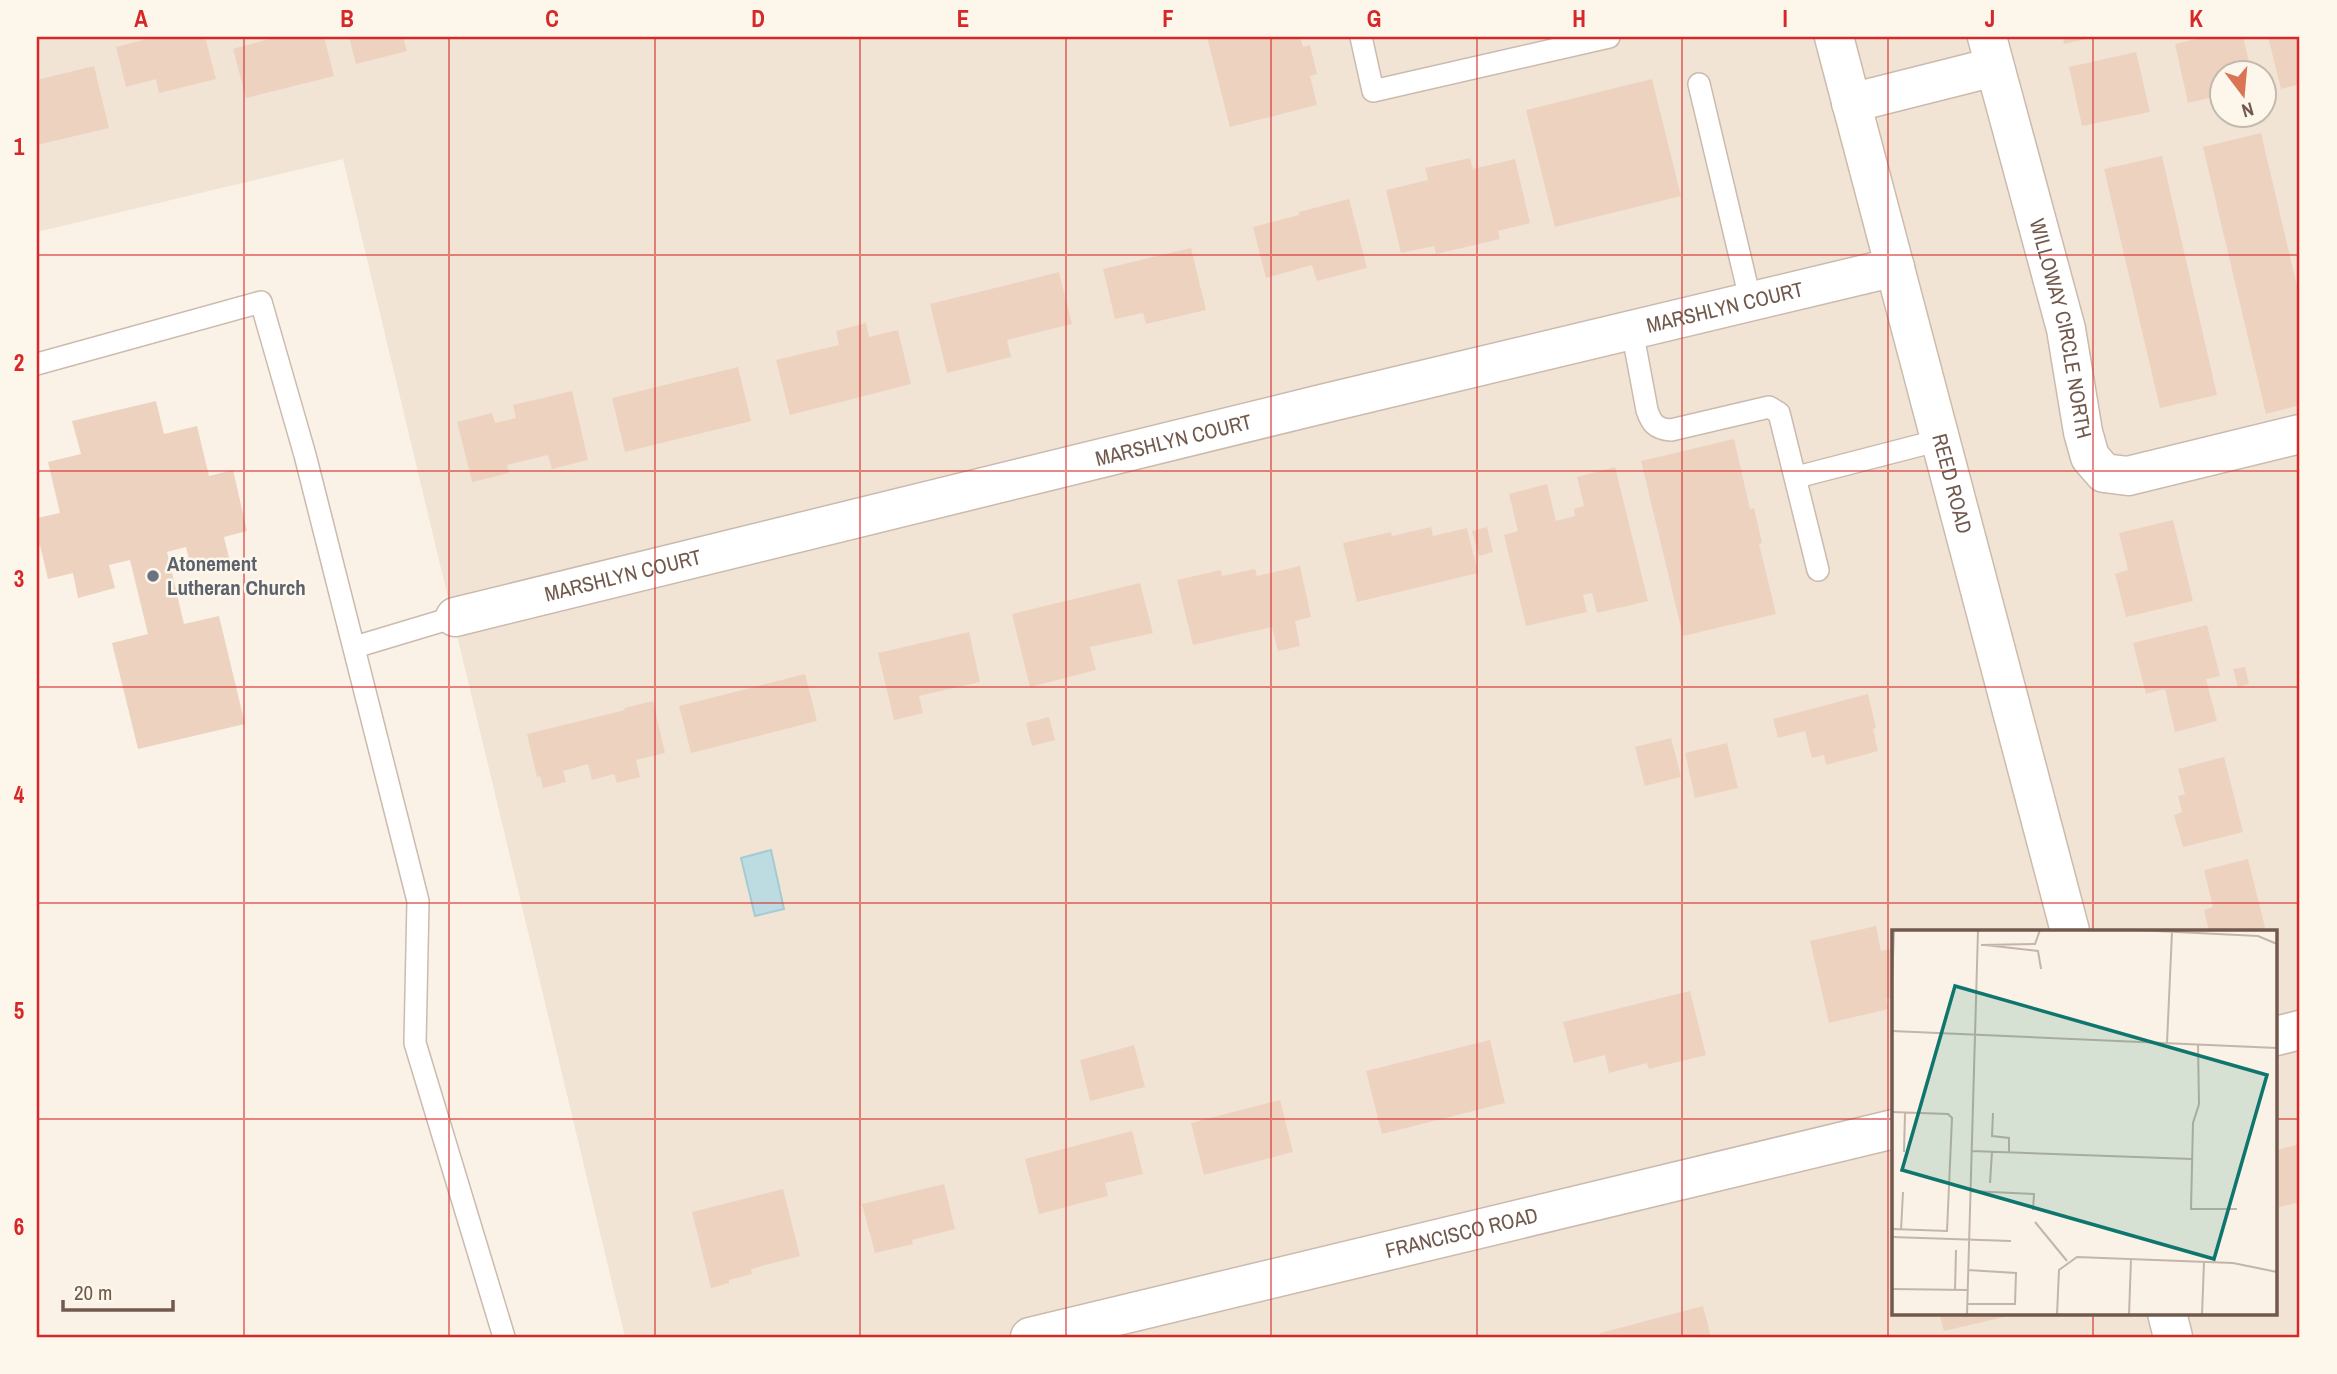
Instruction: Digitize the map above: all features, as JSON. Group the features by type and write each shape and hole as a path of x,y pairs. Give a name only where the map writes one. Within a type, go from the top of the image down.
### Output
{"street":[{"name":"REED ROAD","path":"1834,37 2070,930"},
{"path":"1851,103 1990,52"},
{"name":"WILLOWAY CIRCLE NORTH","path":"1990,52 2066,329 2083,432 2090,457 2104,472 2128,477 2300,434"},
{"name":"MARSHLYN COURT","path":"455,617 1308,407 1895,267"},
{"path":"2278,1036 2300,1030"},
{"name":"FRANCISCO ROAD","path":"1030,1337 1892,1129"},
{"path":"2167,1314 2172,1337"}],"lane":[{"path":"1361,37 1373,91 1609,37"},
{"path":"1699,83 1751,303"},
{"path":"37,364 261,302 355,647 418,901 415,1044 504,1337"},
{"path":"1632,330 1647,410 1651,421 1661,430 1769,407 1779,413 1818,570"},
{"path":"1797,477 1940,440"},
{"path":"355,647 455,617"}],"shaded area":[{"path":"37,37 2300,37 2300,1337 625,1337 343,159 37,232"}],"water":[{"path":"771,850 784,909 755,916 741,858"}],"building":[{"path":"155,37 205,37 216,79 159,93 156,79 126,87 116,47"},
{"path":"276,37 324,37 334,76 246,98 233,49"},
{"path":"349,37 403,37 407,51 356,64"},
{"path":"1207,37 1300,37 1303,47 1310,45 1317,74 1310,76 1317,105 1230,127"},
{"path":"2063,37 2091,37 2091,38 2064,44"},
{"path":"2204,37 2243,37 2249,60 2208,60 2208,98 2188,103 2175,44"},
{"path":"2268,37 2300,37 2300,84 2281,89 2278,60 2274,60"},
{"path":"2136,52 2150,112 2082,126 2069,67"},
{"path":"94,66 109,128 37,145 37,80"},
{"path":"1652,79 1681,196 1555,227 1526,110"},
{"path":"2261,133 2300,299 2300,405 2266,414 2203,147"},
{"path":"2162,156 2217,395 2160,408 2104,169"},
{"path":"1470,158 1473,169 1515,159 1530,223 1498,231 1500,239 1436,254 1434,246 1401,253 1386,190 1428,180 1425,168"},
{"path":"1349,199 1367,268 1317,281 1312,265 1266,278 1253,227"},
{"path":"1191,248 1206,310 1146,324 1143,313 1115,319 1103,269"},
{"path":"1059,272 1072,324 1007,340 1011,357 947,373 930,304"},
{"path":"866,323 869,337 898,330 911,384 790,415 776,360 839,345 836,331"},
{"path":"738,367 751,421 625,452 612,398"},
{"path":"572,391 588,460 552,469 548,455 507,465 509,473 472,482 457,422 492,413 495,423 516,418 513,405"},
{"name":"Atonement Lutheran Church","path":"156,401 164,434 197,426 209,476 233,470 247,531 224,537 230,562 192,571 186,547 167,552 184,624 219,616 245,724 138,749 112,643 148,634 130,560 109,565 115,588 78,598 73,573 48,579 40,545 37,546 37,518 60,513 48,462 81,454 72,421"},
{"path":"1734,439 1750,509 1754,508 1762,543 1759,544 1776,614 1683,636 1641,461"},
{"path":"1615,467 1648,601 1597,613 1592,593 1583,595 1587,612 1526,626 1504,535 1518,531 1509,494 1547,484 1556,521 1575,516 1574,509 1584,506 1577,477"},
{"path":"2173,520 2193,601 2126,617 2115,574 2128,570 2119,533"},
{"path":"1431,527 1433,536 1467,528 1478,573 1357,602 1343,543 1391,532 1392,536"},
{"path":"1487,527 1493,552 1479,556 1472,531"},
{"path":"1300,566 1311,617 1295,621 1300,646 1278,651 1272,627 1193,645 1177,580 1221,570 1222,576 1255,569 1257,576"},
{"path":"1140,583 1153,633 1090,647 1096,670 1030,687 1012,614"},
{"path":"2207,625 2220,676 2206,679 2217,721 2175,732 2165,689 2146,694 2133,643"},
{"path":"969,632 980,682 919,696 923,713 894,720 878,653"},
{"path":"2245,667 2249,684 2238,687 2233,669"},
{"path":"805,674 817,721 691,753 679,706"},
{"path":"1868,694 1878,751 1826,765 1824,755 1812,758 1805,731 1778,738 1773,719"},
{"path":"653,701 665,753 636,760 640,777 617,783 614,774 592,780 588,764 563,771 566,782 543,788 540,776 537,777 527,734"},
{"path":"1049,717 1055,740 1032,746 1026,723"},
{"path":"1671,738 1681,777 1645,786 1635,747"},
{"path":"1727,743 1738,788 1695,798 1685,753"},
{"path":"2224,757 2243,832 2183,847 2174,815 2182,812 2178,796 2185,794 2178,769"},
{"path":"2248,859 2266,930 2209,930 2204,910 2213,907 2204,870"},
{"path":"1876,926 1881,951 1892,948 1892,998 1886,999 1888,1009 1829,1023 1810,941"},
{"path":"1690,991 1706,1055 1649,1069 1647,1063 1609,1073 1605,1055 1574,1063 1563,1022"},
{"path":"1490,1040 1505,1103 1382,1134 1366,1071"},
{"path":"1134,1045 1145,1087 1090,1101 1080,1060"},
{"path":"1280,1100 1293,1152 1204,1175 1191,1123"},
{"path":"1132,1131 1143,1174 1105,1183 1108,1196 1039,1214 1025,1159"},
{"path":"2300,1144 2300,1202 2278,1208 2278,1150"},
{"path":"944,1184 955,1229 912,1240 913,1244 875,1253 862,1204"},
{"path":"783,1189 800,1256 751,1269 752,1274 711,1288 692,1212"},
{"path":"1703,1306 1711,1337 1601,1337 1600,1333"},
{"path":"1939,1314 2017,1314 1944,1331"}],"place":[{"name":"Atonement Lutheran Church","path":"153,576"}]}
